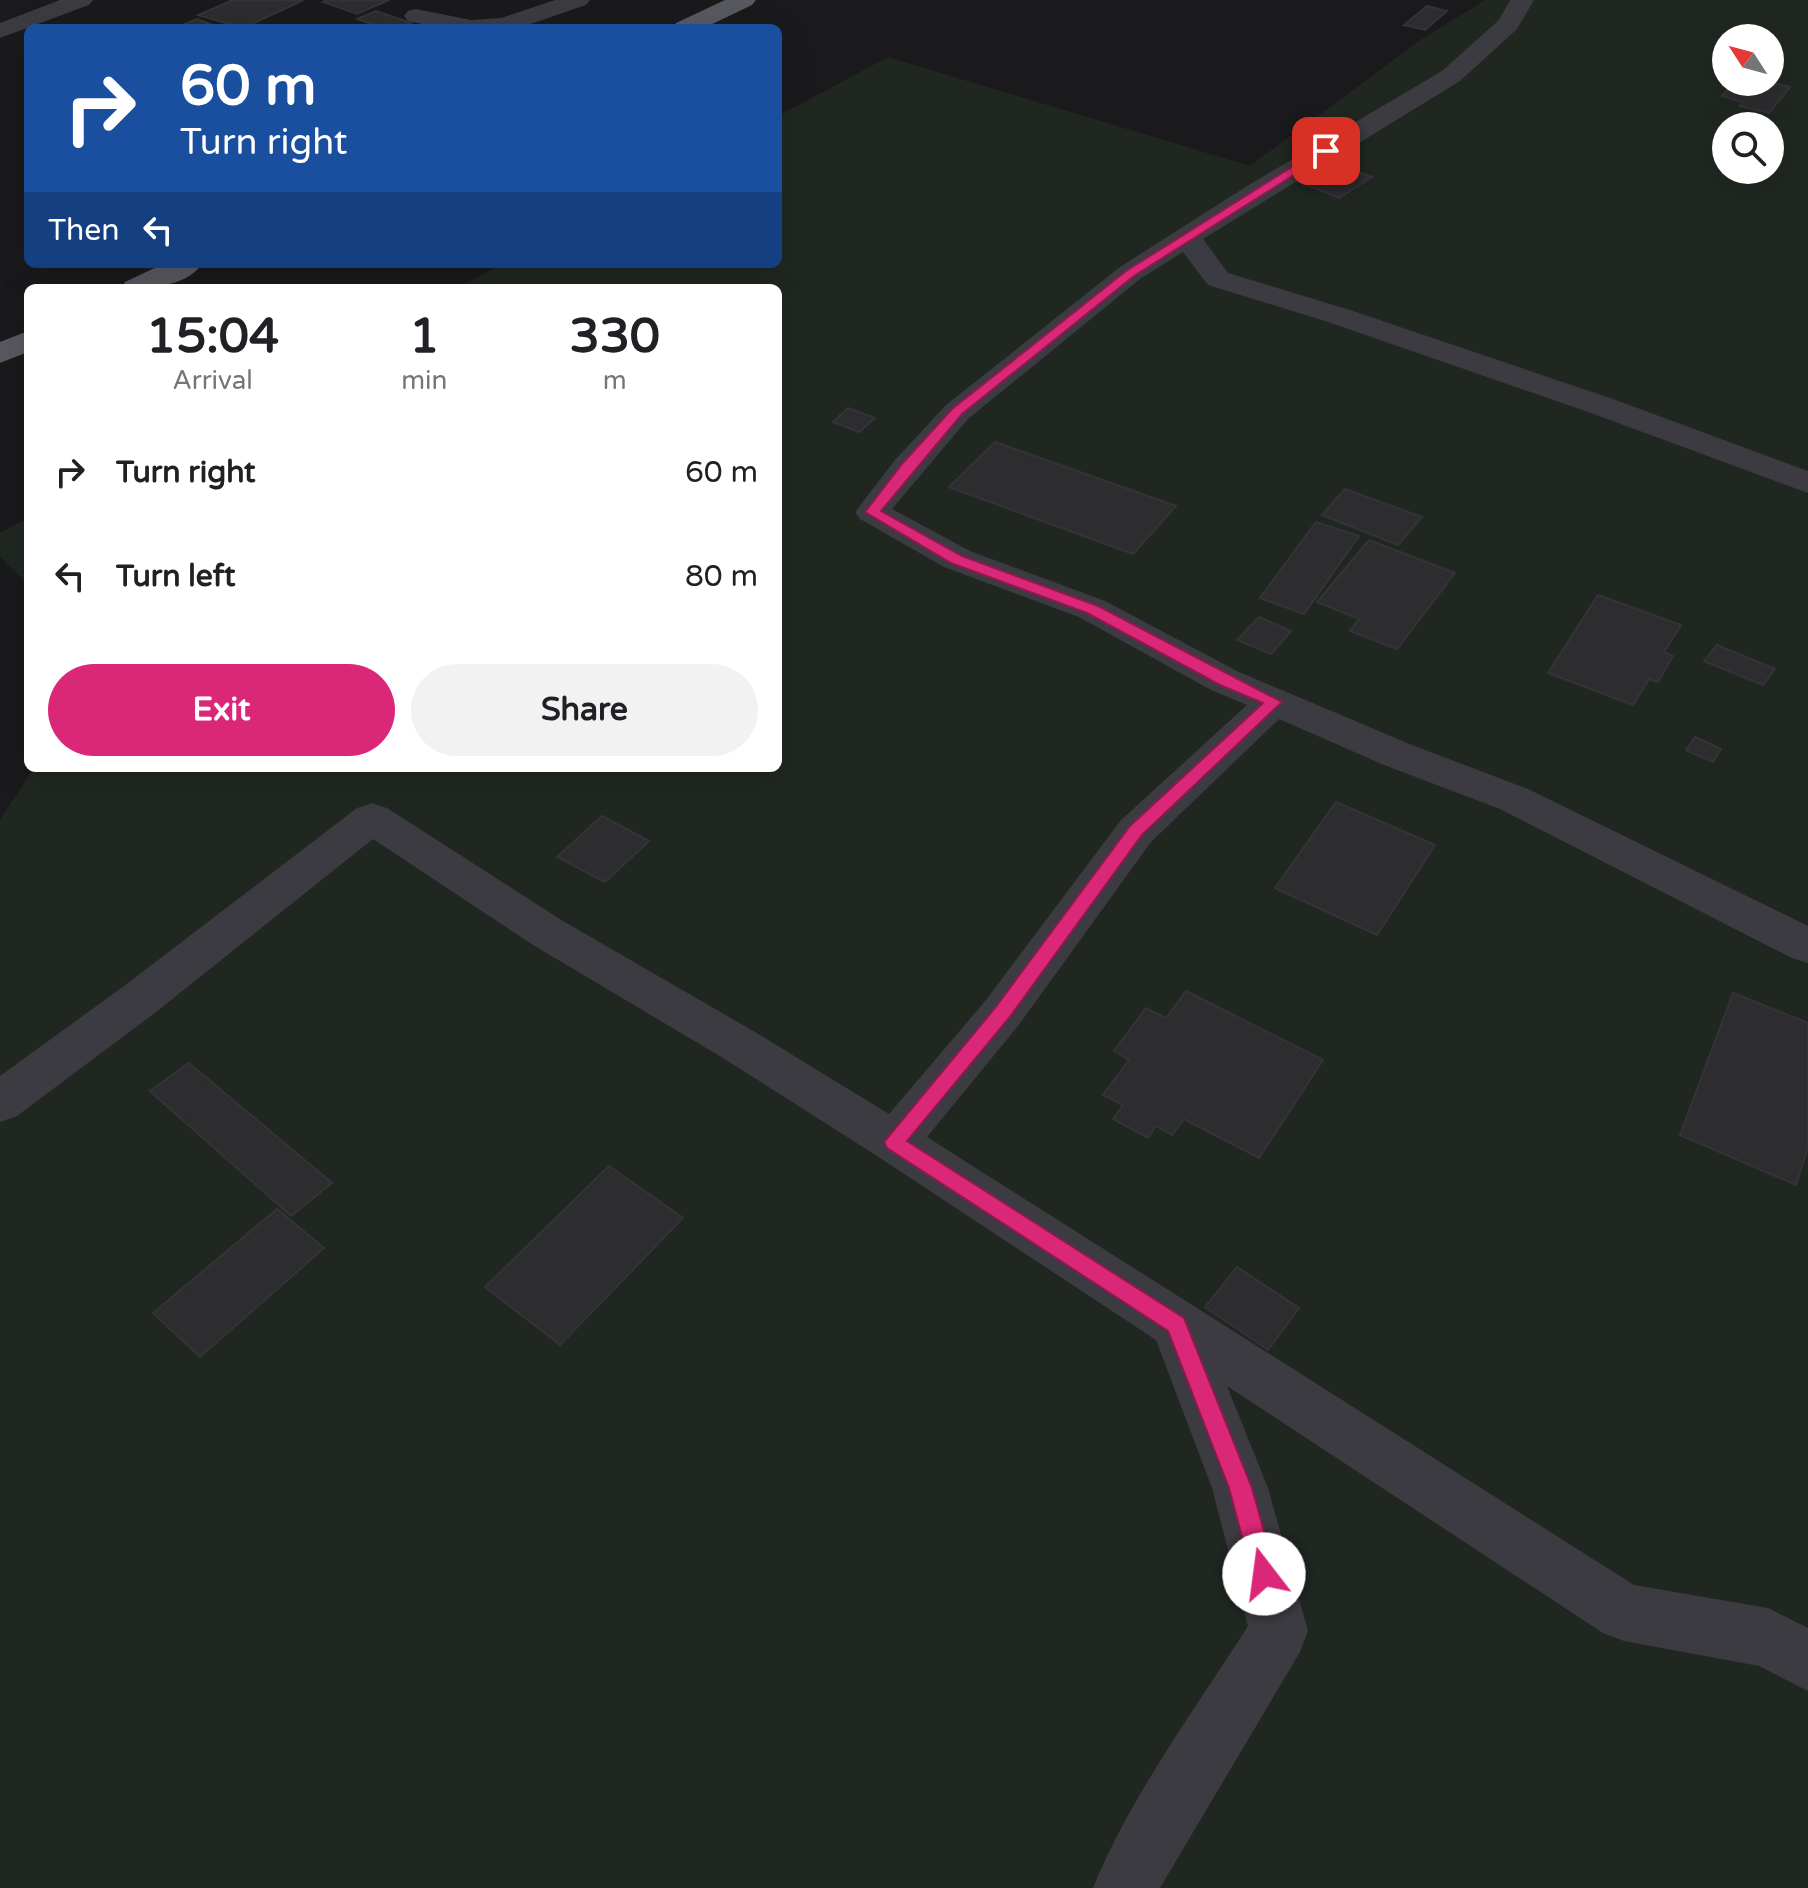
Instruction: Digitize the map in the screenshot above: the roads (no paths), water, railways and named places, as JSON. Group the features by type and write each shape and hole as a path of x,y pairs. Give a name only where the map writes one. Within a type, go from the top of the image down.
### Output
{"main road":[{"path":"693,24 744,0"},
{"path":"144,284 178,268"},
{"path":"0,354 24,342"}],"street":[{"path":"0,31 81,0"},
{"path":"507,24 578,0"},
{"path":"1522,0 1509,24 1451,76 1257,192 1130,273 957,412 907,467 872,512 957,559 1092,609 1225,681 1398,755 1514,799 1808,946"},
{"path":"416,16 456,24"},
{"path":"1187,238 1218,279 1339,316 1587,401 1808,483"},
{"path":"894,1142 1002,1013 1136,831 1274,702"},
{"path":"0,1102 140,999 372,818 548,933 739,1045 894,1142 1624,1612 1768,1638 1808,1661"},
{"path":"1125,1888 1175,1799 1279,1631 1240,1488 1177,1325"}]}
